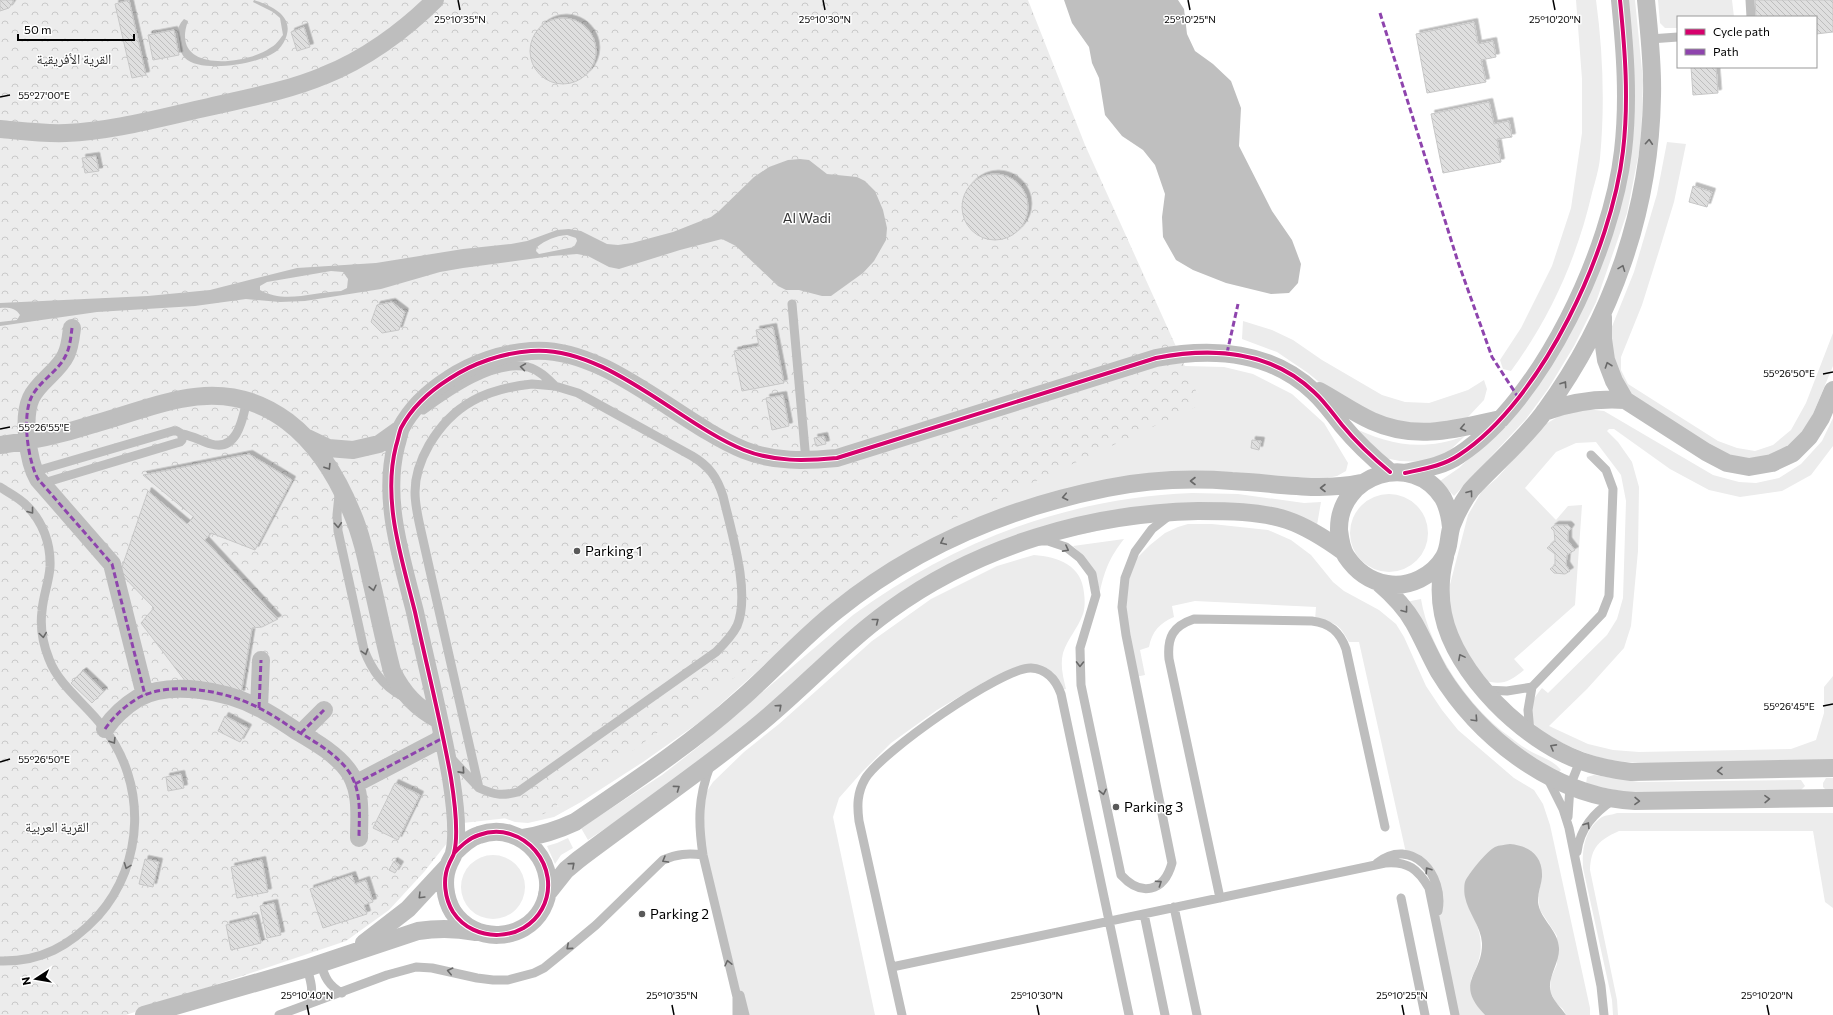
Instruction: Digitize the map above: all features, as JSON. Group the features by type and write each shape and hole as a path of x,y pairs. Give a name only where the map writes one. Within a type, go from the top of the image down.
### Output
{"street":[{"path":"0,129 67,133 100,129 134,124 296,86 324,76 353,62 406,26 435,0"},
{"path":"1444,557 1435,569 1422,578 1408,584 1393,585 1378,582 1364,576 1352,566 1344,552 1340,538 1339,522 1343,507 1350,494 1361,483 1375,476 1433,467 1458,456 1480,439 1501,419 1539,369 1558,339 1597,257 1613,205 1623,151 1627,97 1620,0"},
{"path":"1451,527 1463,502 1471,490 1544,412 1585,350 1603,316 1624,264 1639,209 1649,146 1652,96 1650,39 1646,0"},
{"path":"1603,316 1603,339 1606,360 1614,381 1625,400"},
{"path":"72,328 66,355 59,366 40,385 31,398 28,413 28,442 34,471 38,479 112,564 145,695"},
{"path":"476,932 463,923 453,912 447,897 445,882 451,860 454,806 440,720 392,505 392,473 394,454 400,429 414,408 432,390 477,364 504,355 532,350 561,352 588,360 614,373 717,436 745,450 775,459 806,461 837,458 1156,358 1204,352 1228,353 1253,357 1277,366 1372,421 1401,431 1432,433 1463,428 1501,419"},
{"path":"1298,379 1314,392 1356,442 1397,472 1420,478 1432,486 1442,498 1449,512 1451,527 1450,542 1444,557 1440,576 1440,596 1443,615 1449,634 1464,663 1483,690 1505,713 1530,733 1554,748 1580,761 1605,769 1632,772 1833,768"},
{"path":"1544,412 1584,400 1605,398 1625,400 1706,452 1726,463 1750,467 1772,463 1793,453 1810,436 1821,418 1833,390"},
{"path":"0,445 28,442 181,399 202,395 224,395 247,400 272,410 294,426 304,436 323,460 339,486 352,513 363,546 392,671 399,686 410,700 424,712 440,720"},
{"path":"304,436 328,448 353,450 379,444 400,429"},
{"path":"523,838 559,830 575,822 688,744 741,700 790,651 836,611 885,575 937,544 993,519 1050,500 1110,488 1170,481 1231,481 1326,488 1361,483"},
{"path":"547,894 566,870 711,762 760,723 850,640 891,609 934,581 974,561 1029,540 1083,524 1125,516 1174,511 1254,513 1287,520 1317,533 1344,552"},
{"path":"1378,582 1392,594 1414,622 1439,671 1460,702 1485,729 1513,753 1544,773 1570,786 1613,800 1658,801 1824,798 1815,769"},
{"path":"259,708 261,660"},
{"path":"105,729 124,707 145,695 170,689 200,690 230,697 259,708 301,733 344,765 355,784 359,806 360,838"},
{"path":"301,733 324,710"},
{"path":"355,784 445,745"},
{"path":"144,1015 314,965 418,931 450,928 491,935 506,935 520,930 533,921 542,909 547,894 548,878 544,862 535,849 523,838 508,833 493,832 478,835 465,842 408,909 352,952"}],"lane":[{"path":"1750,0 1751,16"},
{"path":"1650,39 1677,38"},
{"path":"792,304 806,461"},
{"path":"400,429 445,394 470,380 496,369 512,365 528,367 543,374 555,386"},
{"path":"445,745 479,788 492,794 505,795 518,792 716,652 728,640 737,626 742,611 743,594 741,577 719,483 712,472 703,463 578,393 555,386 532,384 509,386 470,401 455,411 443,424 423,455 415,490 416,509 479,788"},
{"path":"182,434 182,440 177,444 47,482 41,482 38,479 38,473 43,469 174,431 194,436 213,445 228,442 239,430 247,400"},
{"path":"1530,733 1528,710 1532,687 1602,614 1609,596 1612,489 1606,470 1591,455"},
{"path":"0,487 26,505 40,523 48,544 50,567 41,612 42,636 49,660 61,680 91,711 105,729 119,752 130,777 135,804 135,831 130,858 120,883 106,906 88,927 66,943 42,956 16,961 0,961"},
{"path":"1029,540 1048,542 1066,547 1080,558 1092,574 1096,595 1080,648 1081,685 1121,875 1129,884 1139,889 1151,888 1162,884 1169,874 1172,863 1126,635 1122,607 1124,578 1135,552 1152,529 1174,511"},
{"path":"1220,898 1169,659 1168,648 1170,638 1176,629 1184,622 1194,619 1312,621 1322,622 1338,632 1346,649 1385,827"},
{"path":"902,1015 859,820 857,806 859,791 865,778 875,767 928,723 967,697 1009,675 1029,668 1040,670 1050,675 1057,683 1061,694 1129,1015"},
{"path":"1483,690 1507,691 1532,687"},
{"path":"1569,828 1568,806 1570,786 1580,761"},
{"path":"711,762 703,785 699,808 699,832 703,855 737,997 737,1015"},
{"path":"1544,773 1563,809 1569,828 1601,986 1604,1015"},
{"path":"1576,860 1578,841 1586,825 1598,811 1613,800"},
{"path":"279,1015 416,967 432,968 493,980 508,980 529,975 544,968 596,925 663,860 682,854 703,855"},
{"path":"892,967 1375,865 1383,858 1399,854 1408,854 1423,862 1431,872 1436,883 1439,895 1436,920 1455,1015"},
{"path":"1401,898 1425,1015"},
{"path":"1174,907 1197,1015"},
{"path":"1144,914 1166,1015"},
{"path":"314,965 336,990 342,993"},
{"path":"307,1006 312,992 314,965"},
{"path":"732,980 742,999 745,1015"}],"green space":[{"path":"0,0 1028,0 1085,145 1202,404 902,543 756,662 544,814 463,823 424,872 389,910 346,941 126,1015 0,1015"},
{"path":"1576,0 1596,0 1602,79 1602,138 1599,167 1586,217 1570,264 1550,309 1525,351 1511,371 1503,369 1500,360 1521,328 1552,266 1571,208 1582,133 1582,79"},
{"path":"1622,0 1635,0 1643,81 1641,142 1627,213 1596,302 1574,346 1548,389 1526,419 1454,496 1440,481 1459,468 1510,418 1615,210"},
{"path":"1658,0 1732,0 1734,16 1677,16 1677,28 1665,28 1660,23"},
{"path":"1667,142 1686,144 1674,202 1642,305 1621,357 1621,370 1628,384 1718,441 1737,448 1755,451 1773,445 1791,430 1806,403 1833,333 1833,366 1810,421 1799,440 1764,460 1721,455 1632,399 1611,376 1611,329 1634,272 1657,194"},
{"path":"1243,321 1272,330 1293,340 1322,360 1382,395 1405,402 1429,403 1468,390 1484,380 1487,389 1484,400 1468,417 1449,426 1408,431 1335,395 1308,373 1277,352 1242,339"},
{"path":"1185,366 1224,367 1253,374 1292,394 1324,423 1348,463 1346,471 1337,476 1318,480 1226,473 1008,508 973,519 933,539 820,615 704,719 643,762 581,802 554,817 528,823 515,822 499,816 1141,374"},
{"path":"1586,409 1604,411 1713,475 1739,482 1756,483 1779,478 1801,464 1822,441 1833,418 1833,446 1811,475 1782,491 1740,497 1709,490 1670,469 1614,429 1609,429 1607,431 1618,442 1632,462 1639,487 1638,551 1631,626 1624,648 1587,689 1549,726 1588,744 1613,750 1639,752 1791,749 1816,740 1824,713 1824,687 1833,676 1833,760 1655,763 1622,762 1595,756 1579,750 1541,731 1531,720 1530,708 1536,695 1542,688 1548,693 1607,635 1617,619 1623,598 1626,501 1621,475 1596,442 1576,443 1556,452 1525,488 1556,520 1568,506 1582,505 1575,605 1514,659 1524,670 1505,682 1495,683 1482,680 1458,643 1447,596 1468,515 1482,491 1497,478 1544,425 1561,415"},
{"path":"1348,425 1377,437 1405,444 1434,444 1465,436 1448,452 1424,462 1400,461 1380,457"},
{"path":"1192,493 1238,494 1304,503 1321,502 1317,525 1210,507 969,558 675,782 588,840 581,828 662,775 698,747 853,615 891,589 930,566 1013,528 1056,515 1100,504 1145,497"},
{"path":"1389,494 1404,497 1417,505 1425,518 1428,533 1425,548 1417,561 1404,569 1389,572 1374,569 1361,561 1353,548 1350,533 1353,518 1361,505 1374,497"},
{"path":"1188,524 1212,524 1268,530 1291,540 1311,555 1333,582 1344,591 1379,610 1396,624 1404,637 1426,686 1458,730 1514,778 1534,790 1543,804 1550,825 1590,1008 1590,1015 1566,1015 1563,1009 1556,1003 1550,991 1551,978 1557,964 1557,936 1540,910 1538,896 1542,877 1471,912 1478,930 1481,946 1478,962 1471,979 1478,1007 1485,1015 1458,1015 1427,868 1406,853 1359,642 1349,642 1342,631 1332,623 1315,620 1316,607 1195,601 1172,606 1174,617 1157,628 1152,636 1149,647 1140,650 1145,675 1135,677 1122,585 1132,563 1150,545 1165,533"},
{"path":"1124,539 1109,564 1100,591 1096,577 1090,566 1073,546"},
{"path":"1034,555 1052,558 1067,564 1074,569 1082,583 1085,598 1084,612 1065,648 1062,658 1062,671 1066,689 1058,691 1054,674 1047,668 1027,668 1003,673 984,682 937,710 891,743 839,798 833,817 875,1015 738,1015 705,844 703,797 713,782 744,752 779,724 872,641 931,599 997,566"},
{"path":"1421,599 1425,618 1442,657 1466,694 1495,725 1512,739 1527,749 1551,761 1558,767 1561,770 1556,775 1471,718 1406,602"},
{"path":"1594,775 1639,782 1801,780 1805,786 1799,792 1640,795 1586,784 1587,777"},
{"path":"1826,778 1833,778 1833,791 1827,791 1823,787 1823,783"},
{"path":"1617,813 1833,813 1833,908 1825,902 1813,831 1619,831 1612,834 1597,845 1592,855 1590,870 1617,1000 1618,1015 1613,1015 1612,1000 1583,868 1583,853 1588,833 1596,822 1602,817"},
{"path":"568,838 573,848 561,855 555,864 547,846"},
{"path":"493,855 511,861 519,869 525,887 519,905 511,913 493,919 475,913 467,905 461,887 467,869 475,861"}],"shaded area":[{"path":"254,0 278,11 286,21 288,27 285,40 278,50 259,59 232,65 204,65 193,63 185,58 181,50 178,31 181,22 184,19 188,21 185,38 189,50 199,57 212,61 244,59 258,54 274,45 283,35 280,18 273,12 253,2"},
{"path":"1064,0 1178,0 1184,9 1187,34 1195,51 1213,64 1231,81 1241,108 1239,146 1272,211 1292,240 1301,264 1298,283 1289,293 1271,294 1226,283 1193,270 1176,260 1163,237 1162,217 1165,194 1155,165 1143,150 1122,136 1105,115 1099,78 1092,63 1089,47 1072,23"},
{"path":"788,160 809,160 827,174 857,177 865,181 875,191 883,210 887,228 886,240 874,261 863,273 831,296 822,296 799,290 786,290 778,286 736,246 722,239 619,269 609,267 588,256 577,254 552,256 440,272 381,289 305,301 280,302 246,299 195,306 97,312 0,326 0,322 17,320 20,315 12,308 0,308 0,303 148,296 210,290 297,268 376,263 463,249 511,244 527,241 557,230 569,229 581,231 607,244 618,245 632,243 673,232 711,217 754,177 769,167","holes":["567,235 576,238 577,241 574,247 539,254 536,251 537,247 547,240","331,271 343,272 348,279 347,288 341,291 289,297 269,294 260,290 260,286 267,282"]},
{"path":"1510,844 1523,847 1534,853 1542,869 1538,897 1539,906 1542,915 1556,937 1559,948 1559,954 1550,982 1550,988 1554,999 1566,1015 1485,1015 1476,1004 1471,994 1470,986 1481,954 1482,943 1479,931 1469,909 1464,893 1465,882 1487,853 1495,847"}],"building":[{"path":"0,0 13,0 13,2 9,8 0,11"},
{"path":"129,0 146,75 132,78 115,4"},
{"path":"1755,0 1833,0 1833,32 1817,34 1817,16 1756,16"},
{"path":"563,18 576,21 586,28 593,38 596,51 593,64 586,74 576,81 563,84 550,81 540,74 533,64 530,51 533,38 540,28 550,21"},
{"path":"1474,22 1478,44 1493,41 1496,57 1481,60 1486,82 1427,93 1416,34"},
{"path":"304,27 310,47 297,51 291,32"},
{"path":"174,30 179,55 153,60 148,35"},
{"path":"1691,68 1716,68 1718,93 1693,95"},
{"path":"1489,102 1494,124 1509,121 1512,137 1497,139 1501,162 1443,173 1431,114"},
{"path":"96,156 99,171 85,173 82,158"},
{"path":"995,174 1008,177 1018,184 1025,194 1028,207 1025,220 1018,230 1008,237 995,240 982,237 972,230 965,220 962,207 965,194 972,184 982,177"},
{"path":"1693,186 1712,192 1707,207 1689,202"},
{"path":"392,302 405,312 399,330 382,333 371,322 377,305"},
{"path":"773,327 784,383 742,391 734,351 759,346 756,330"},
{"path":"783,395 789,426 772,430 766,398"},
{"path":"824,436 826,444 816,446 814,438"},
{"path":"1252,440 1261,441 1259,450 1251,448"},
{"path":"249,454 292,480 255,550 211,533 205,540 278,619 262,627 252,628 241,694 186,682 141,623 154,608 120,573 148,491 187,524 194,517 143,475"},
{"path":"1555,525 1568,525 1571,528 1568,532 1568,541 1575,550 1567,555 1566,565 1570,571 1565,574 1554,573 1550,569 1555,565 1555,554 1547,548 1555,541 1554,531 1551,528"},
{"path":"83,671 104,691 92,703 71,683"},
{"path":"225,716 248,728 240,742 218,731"},
{"path":"181,774 184,788 168,791 166,777"},
{"path":"395,783 420,795 398,840 373,828"},
{"path":"145,859 159,862 153,887 139,884"},
{"path":"262,860 268,892 237,898 231,867"},
{"path":"394,861 400,865 395,873 389,870"},
{"path":"352,875 355,884 366,880 373,902 364,905 367,914 323,928 310,889"},
{"path":"274,903 281,935 267,938 260,906"},
{"path":"255,918 261,943 231,950 226,925"}],"marked path":[{"path":"1380,13 1458,262 1492,357 1518,397"},
{"path":"1227,353 1238,304"},
{"path":"72,328 70,342 63,361 34,392 28,406 27,439 31,462 38,479 112,564 145,695"},
{"path":"259,708 261,660"},
{"path":"105,729 120,712 138,698 151,693 166,690 199,690 246,702 268,713 318,744 333,755 346,768 351,775 357,790 359,838"},
{"path":"301,733 324,710"},
{"path":"355,784 443,738"}],"cycle path":[{"path":"1405,473 1433,467 1453,459 1490,430 1519,398 1545,360 1568,319 1605,232 1616,190 1623,151 1626,94 1625,56 1620,0"},
{"path":"454,853 462,845 472,838 495,832 510,834 524,841 535,851 543,863 548,878 547,893 542,909 534,920 523,928 511,933 499,935 486,934 473,930 462,922 450,907 446,895 445,882 447,870 454,854 455,845 456,836 456,816 452,786 434,695 395,530 392,509 392,467 396,446 405,420 416,406 435,389 468,368 488,360 520,352 559,352 586,360 614,373 719,438 744,450 778,459 813,460 837,458 1156,358 1198,353 1219,353 1260,360 1297,378 1318,396 1353,438 1390,472"}],"place":[{"name":"Parking 1","path":"577,551"},
{"name":"Parking 3","path":"1116,807"},
{"name":"Parking 2","path":"642,914"}],"park label":[{"name":"القرية الأفريقية","path":"74,59"},
{"name":"Al Wadi","path":"807,218"},
{"name":"القرية العربية","path":"57,827"}]}
